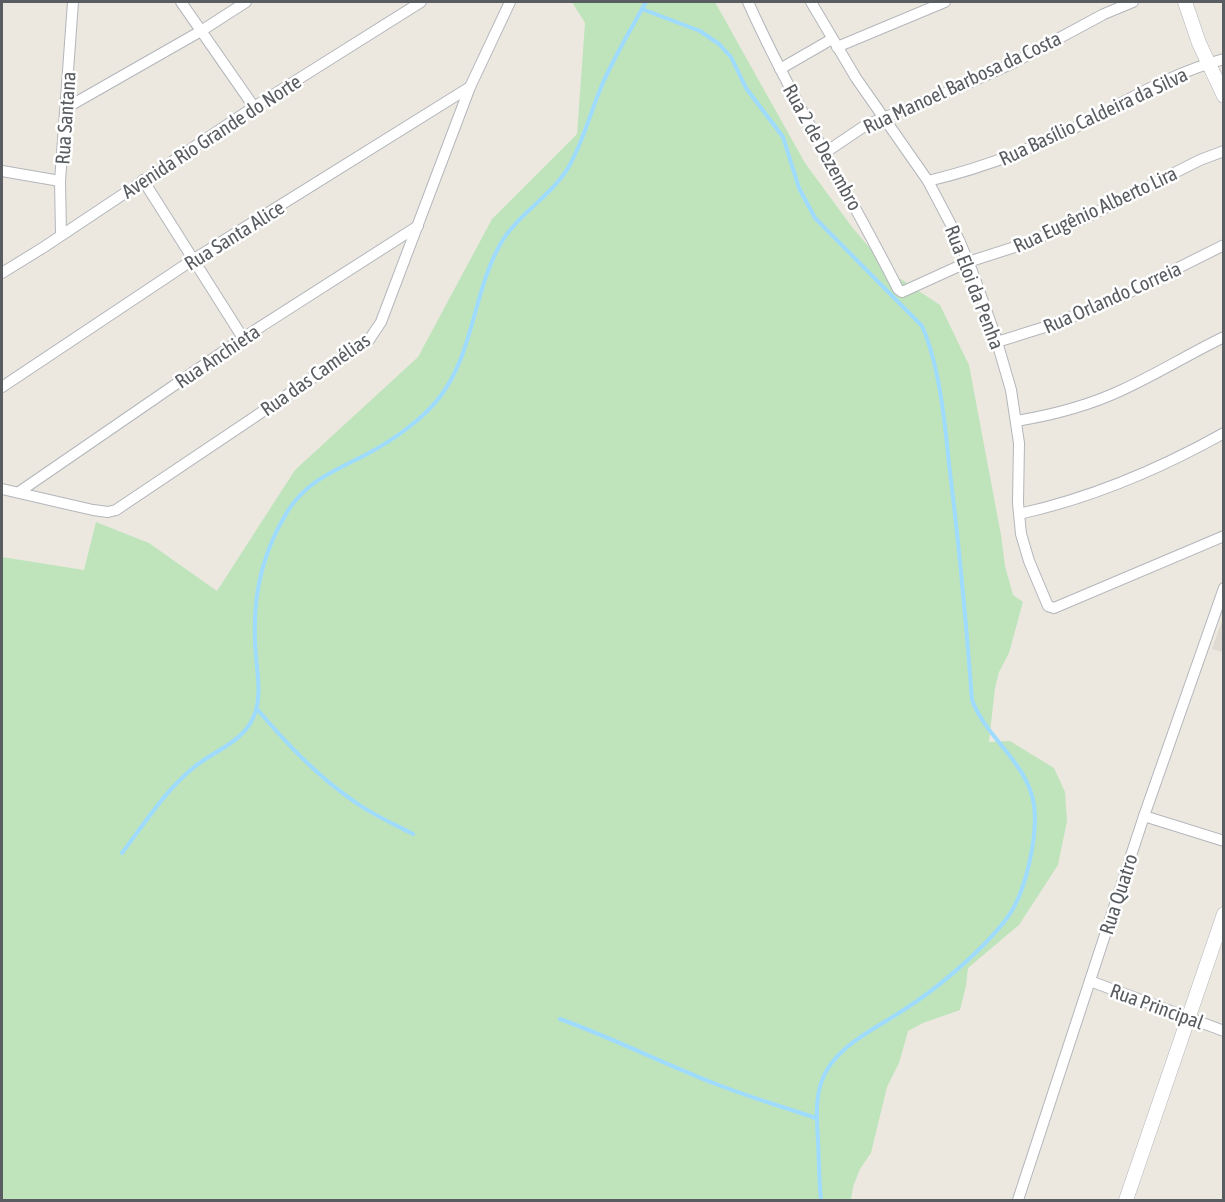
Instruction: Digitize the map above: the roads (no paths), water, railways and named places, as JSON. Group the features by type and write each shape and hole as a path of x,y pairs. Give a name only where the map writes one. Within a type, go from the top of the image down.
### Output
{"street":[{"name":"Rua Santana","path":"61,234 60,181 73,2"},
{"path":"181,2 254,107"},
{"path":"66,108 201,31 246,2"},
{"name":"Avenida Rio Grande do Norte","path":"2,273 254,107 421,2"},
{"name":"Rua das Camélias","path":"2,489 93,510 108,512 124,506 369,340 381,322 470,87 510,2"},
{"name":"Rua 2 de Dezembro","path":"748,2 780,69 900,292"},
{"name":"Rua Eloi da Penha","path":"811,2 834,43 928,181 968,262 997,342 1011,390 1019,443 1018,514 1024,548 1048,606 1054,608 1224,536"},
{"path":"780,69 834,43 945,2"},
{"name":"Rua Manoel Barbosa da Costa","path":"826,152 858,130 991,73 1104,14 1133,2"},
{"path":"1185,2 1193,28 1224,96"},
{"name":"Rua Basílio Caldeira da Silva","path":"928,181 979,167 1028,149 1166,81 1224,59"},
{"name":"Rua Santa Alice","path":"2,387 194,259 470,87"},
{"name":"Rua Eugênio Alberto Lira","path":"900,292 906,292 968,262 1053,233 1200,160 1224,151"},
{"path":"2,171 60,181"},
{"path":"143,180 243,338"},
{"name":"Rua Anchieta","path":"19,492 243,338 418,226"},
{"name":"Rua Orlando Correia","path":"997,342 1108,303 1224,245"},
{"path":"1016,422 1057,413 1100,399 1224,337"},
{"path":"1018,514 1073,500 1126,482 1224,433"},
{"name":"Rua Quatro","path":"1018,1200 1144,816 1224,588"},
{"path":"1144,816 1224,842"},
{"path":"1126,1200 1187,1017 1224,915"},
{"name":"Rua Principal","path":"1090,981 1224,1030"}],"waterway":[{"path":"122,853 173,787 193,768 242,734 253,718 258,700 255,649 258,591 271,544 286,514 294,502 313,484 378,448 425,414 451,381 467,342 484,281 501,243 516,223 552,188 568,168 607,75 646,2"},
{"path":"642,9 700,31 719,44 731,57 746,88 783,137 799,188 815,218 922,326 933,358 943,412 965,611 972,700 978,714 1024,776 1034,805 1034,832 1029,864 1020,894 1007,918 986,942 945,980 918,1001 845,1049 827,1070 821,1083 817,1105 821,1200"},
{"path":"257,709 291,747 341,792 362,807 413,834"},
{"path":"560,1019 716,1084 816,1118"}]}
